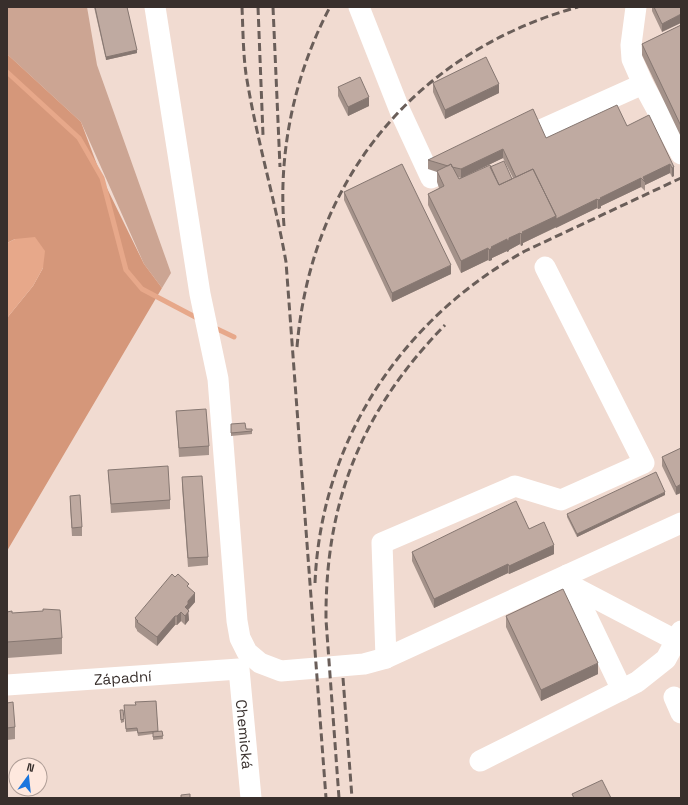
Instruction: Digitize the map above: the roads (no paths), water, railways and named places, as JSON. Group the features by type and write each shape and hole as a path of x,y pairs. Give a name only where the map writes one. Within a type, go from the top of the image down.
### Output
{"street":[{"path":"155,7 200,294 218,379 237,621 240,638 247,652 260,663 281,672 364,664 386,658 570,581 681,524"},
{"path":"636,7 631,45 632,59 643,84 681,154"},
{"path":"362,8 400,111 431,178 480,157"},
{"path":"500,148 643,84"},
{"path":"386,658 382,543 515,486 561,500 644,463 545,267"},
{"path":"480,761 637,682 666,659 679,638 570,581"},
{"path":"570,581 622,690"},
{"name":"Západní","path":"7,685 239,669"},
{"name":"Chemická","path":"239,669 251,798"}],"waterway":[{"path":"7,72 79,138 102,178 126,270 142,289 199,319"},
{"path":"213,327 234,337"}],"railway":[{"path":"242,7 246,74 250,98 277,215 286,262 326,798"},
{"path":"258,7 263,135"},
{"path":"273,7 280,167"},
{"path":"284,226 284,169 292,113 298,86 307,59 330,7"},
{"path":"297,347 306,286 324,229 349,177 382,131 422,90 468,55 520,28 578,7"},
{"path":"315,583 321,530 333,480 352,433 376,389 406,348 441,311 481,279 525,251 681,178"},
{"path":"339,798 326,620 327,577 332,536 341,497 354,460 371,424 391,390 416,357 445,325"},
{"path":"343,678 352,798"}]}
